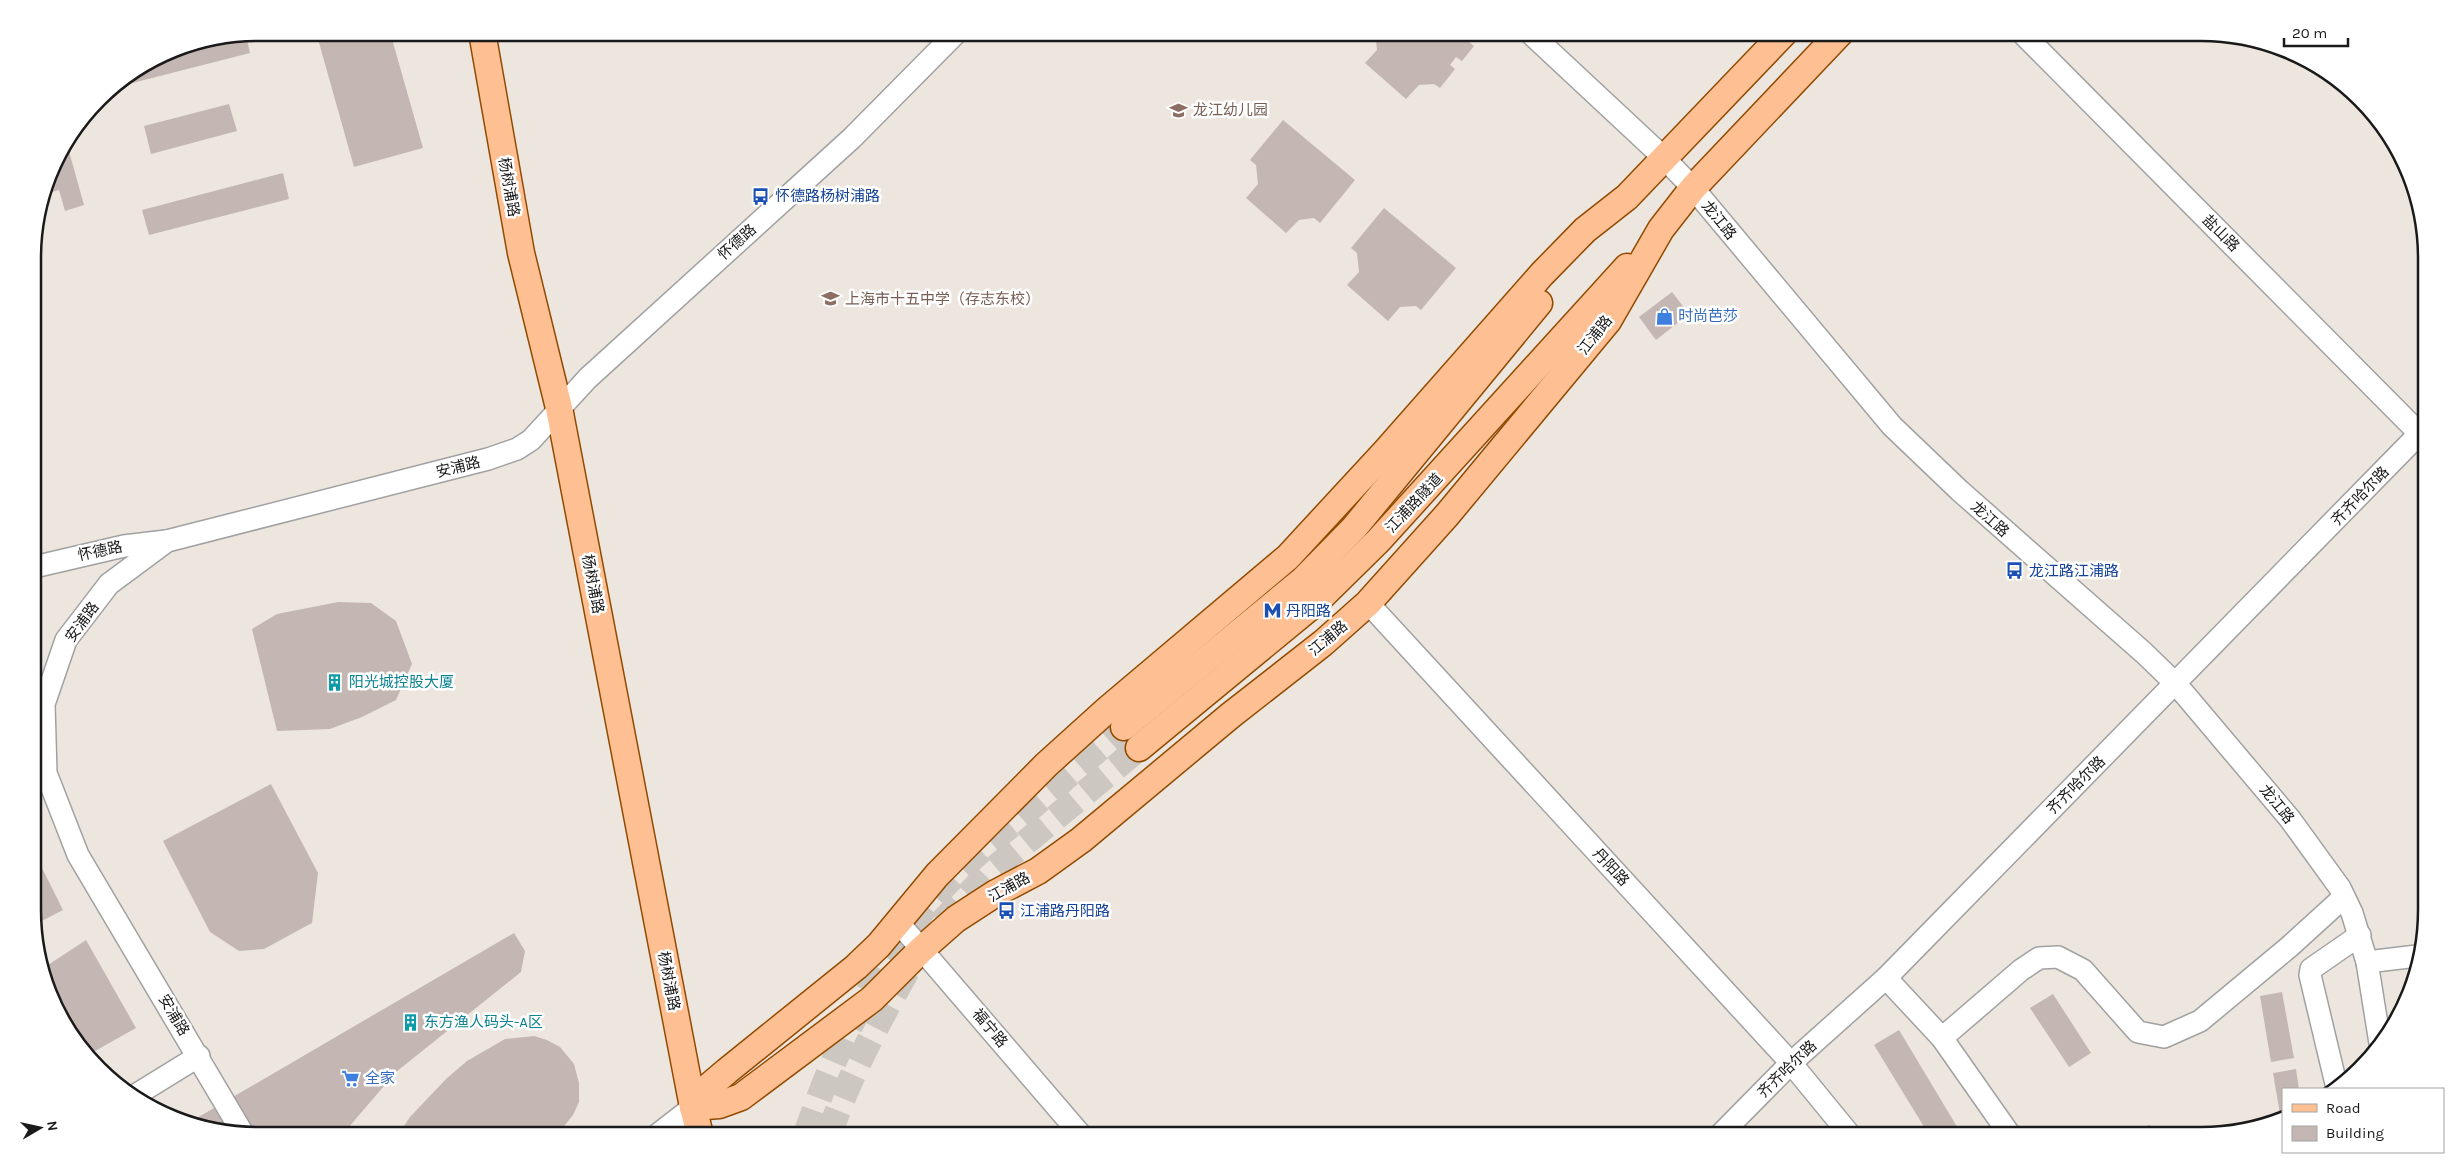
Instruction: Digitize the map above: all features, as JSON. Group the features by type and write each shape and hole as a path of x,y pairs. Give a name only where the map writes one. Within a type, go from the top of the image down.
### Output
{"main road":[{"name":"杨树浦路","path":"484,41 521,253 559,408 698,1127"},
{"path":"693,1107 708,1088 727,1071 856,967 937,876 1046,765 1108,709 1288,557 1385,452 1542,274 1584,230 1627,197 1663,157 1777,41"},
{"name":"江浦路","path":"693,1107 719,1105 741,1097 872,999 922,949 956,919 996,893 1038,871 1081,840 1231,715 1323,643 1368,603 1446,515 1608,321 1661,229 1693,188 1832,41"},
{"name":"江浦路隧道","path":"1124,727 1303,580 1354,528 1627,197"},
{"name":"江浦路隧道","path":"1139,748 1315,603 1378,541 1661,229"}],"street":[{"name":"怀德路","path":"559,408 588,378 852,138 948,41"},
{"name":"龙江路","path":"1539,41 1663,157 1693,188 1892,426 1960,491 2144,653 2176,684 2290,819 2344,897 2360,935 2367,962 2379,1034"},
{"name":"盐山路","path":"2030,41 2418,427"},
{"name":"安浦路","path":"238,1126 199,1056 78,855 46,773 44,704 66,640 109,584 167,541 506,454 531,440 559,408"},
{"name":"齐齐哈尔路","path":"1728,1127 1791,1063 1886,978 2418,435"},
{"name":"怀德路","path":"41,565 124,546 167,541"},
{"name":"丹阳路","path":"1368,603 1791,1063 1843,1127"},
{"path":"1942,1038 2027,966 2039,958 2058,957 2083,970 2138,1032 2164,1037 2200,1020 2289,948 2344,897"},
{"name":"福宁路","path":"898,922 1074,1127"},
{"path":"2335,1080 2310,975 2311,970 2360,935"},
{"path":"2367,962 2413,957"},
{"path":"1886,978 1942,1038 2004,1127"},
{"path":"141,1092 199,1056"},
{"path":"667,1127 693,1107"}],"building":[{"path":"319,41 393,41 423,148 354,167"},
{"path":"1376,41 1468,41 1474,46 1462,61 1456,57 1450,65 1455,69 1440,88 1434,84 1419,85 1406,99 1365,63 1377,50"},
{"path":"248,42 250,53 129,84 150,70 175,58 216,45"},
{"path":"229,104 237,131 151,154 144,126"},
{"path":"1283,120 1355,180 1320,223 1314,218 1299,220 1286,233 1246,198 1258,184 1256,165 1250,160"},
{"path":"69,152 84,205 65,211 59,190 52,192"},
{"path":"283,173 289,199 149,235 142,210"},
{"path":"1384,208 1456,268 1421,310 1416,306 1400,307 1388,321 1347,285 1359,272 1357,253 1351,248"},
{"name":"时尚芭莎","path":"1672,292 1689,314 1656,340 1639,317"},
{"name":"阳光城控股大厦","path":"338,602 371,603 396,621 412,664 396,700 362,717 330,729 277,731 252,629 277,614"},
{"path":"271,784 318,873 312,923 264,949 239,951 210,932 163,841"},
{"path":"41,866 63,910 42,921"},
{"name":"东方渔人码头-A区","path":"514,933 525,951 521,972 396,1072 349,1127 258,1127 216,1123 198,1118"},
{"path":"86,940 136,1028 94,1052 70,1018 58,993 49,965"},
{"path":"2282,992 2294,1058 2271,1062 2260,996"},
{"path":"2053,994 2091,1053 2069,1067 2030,1008"},
{"path":"1899,1030 1957,1127 1924,1127 1874,1045"},
{"name":"东方渔人码头-A区","path":"534,1036 547,1040 560,1047 574,1064 579,1083 579,1102 573,1115 563,1127 403,1127 410,1117 446,1079 467,1061 505,1039"},
{"path":"2296,1069 2299,1088 2282,1088 2282,1111 2280,1112 2273,1073"}],"tunnel":[{"path":"809,1127 829,1073 857,1013 890,955 909,928 950,880 972,859 1124,727"},
{"path":"941,923 988,874 1139,748"},
{"path":"832,1127 865,1050 909,967"}],"place":[{"name":"龙江幼儿园","path":"1179,110"},
{"name":"怀德路杨树浦路","path":"761,196"},
{"name":"上海市十五中学（存志东校）","path":"831,299"},
{"name":"时尚芭莎","path":"1664,316"},
{"name":"龙江路江浦路","path":"2015,571"},
{"name":"丹阳路","path":"1272,611"},
{"name":"阳光城控股大厦","path":"335,682"},
{"name":"江浦路丹阳路","path":"1006,911"},
{"name":"东方渔人码头-A区","path":"410,1022"},
{"name":"全家","path":"351,1078"}]}
